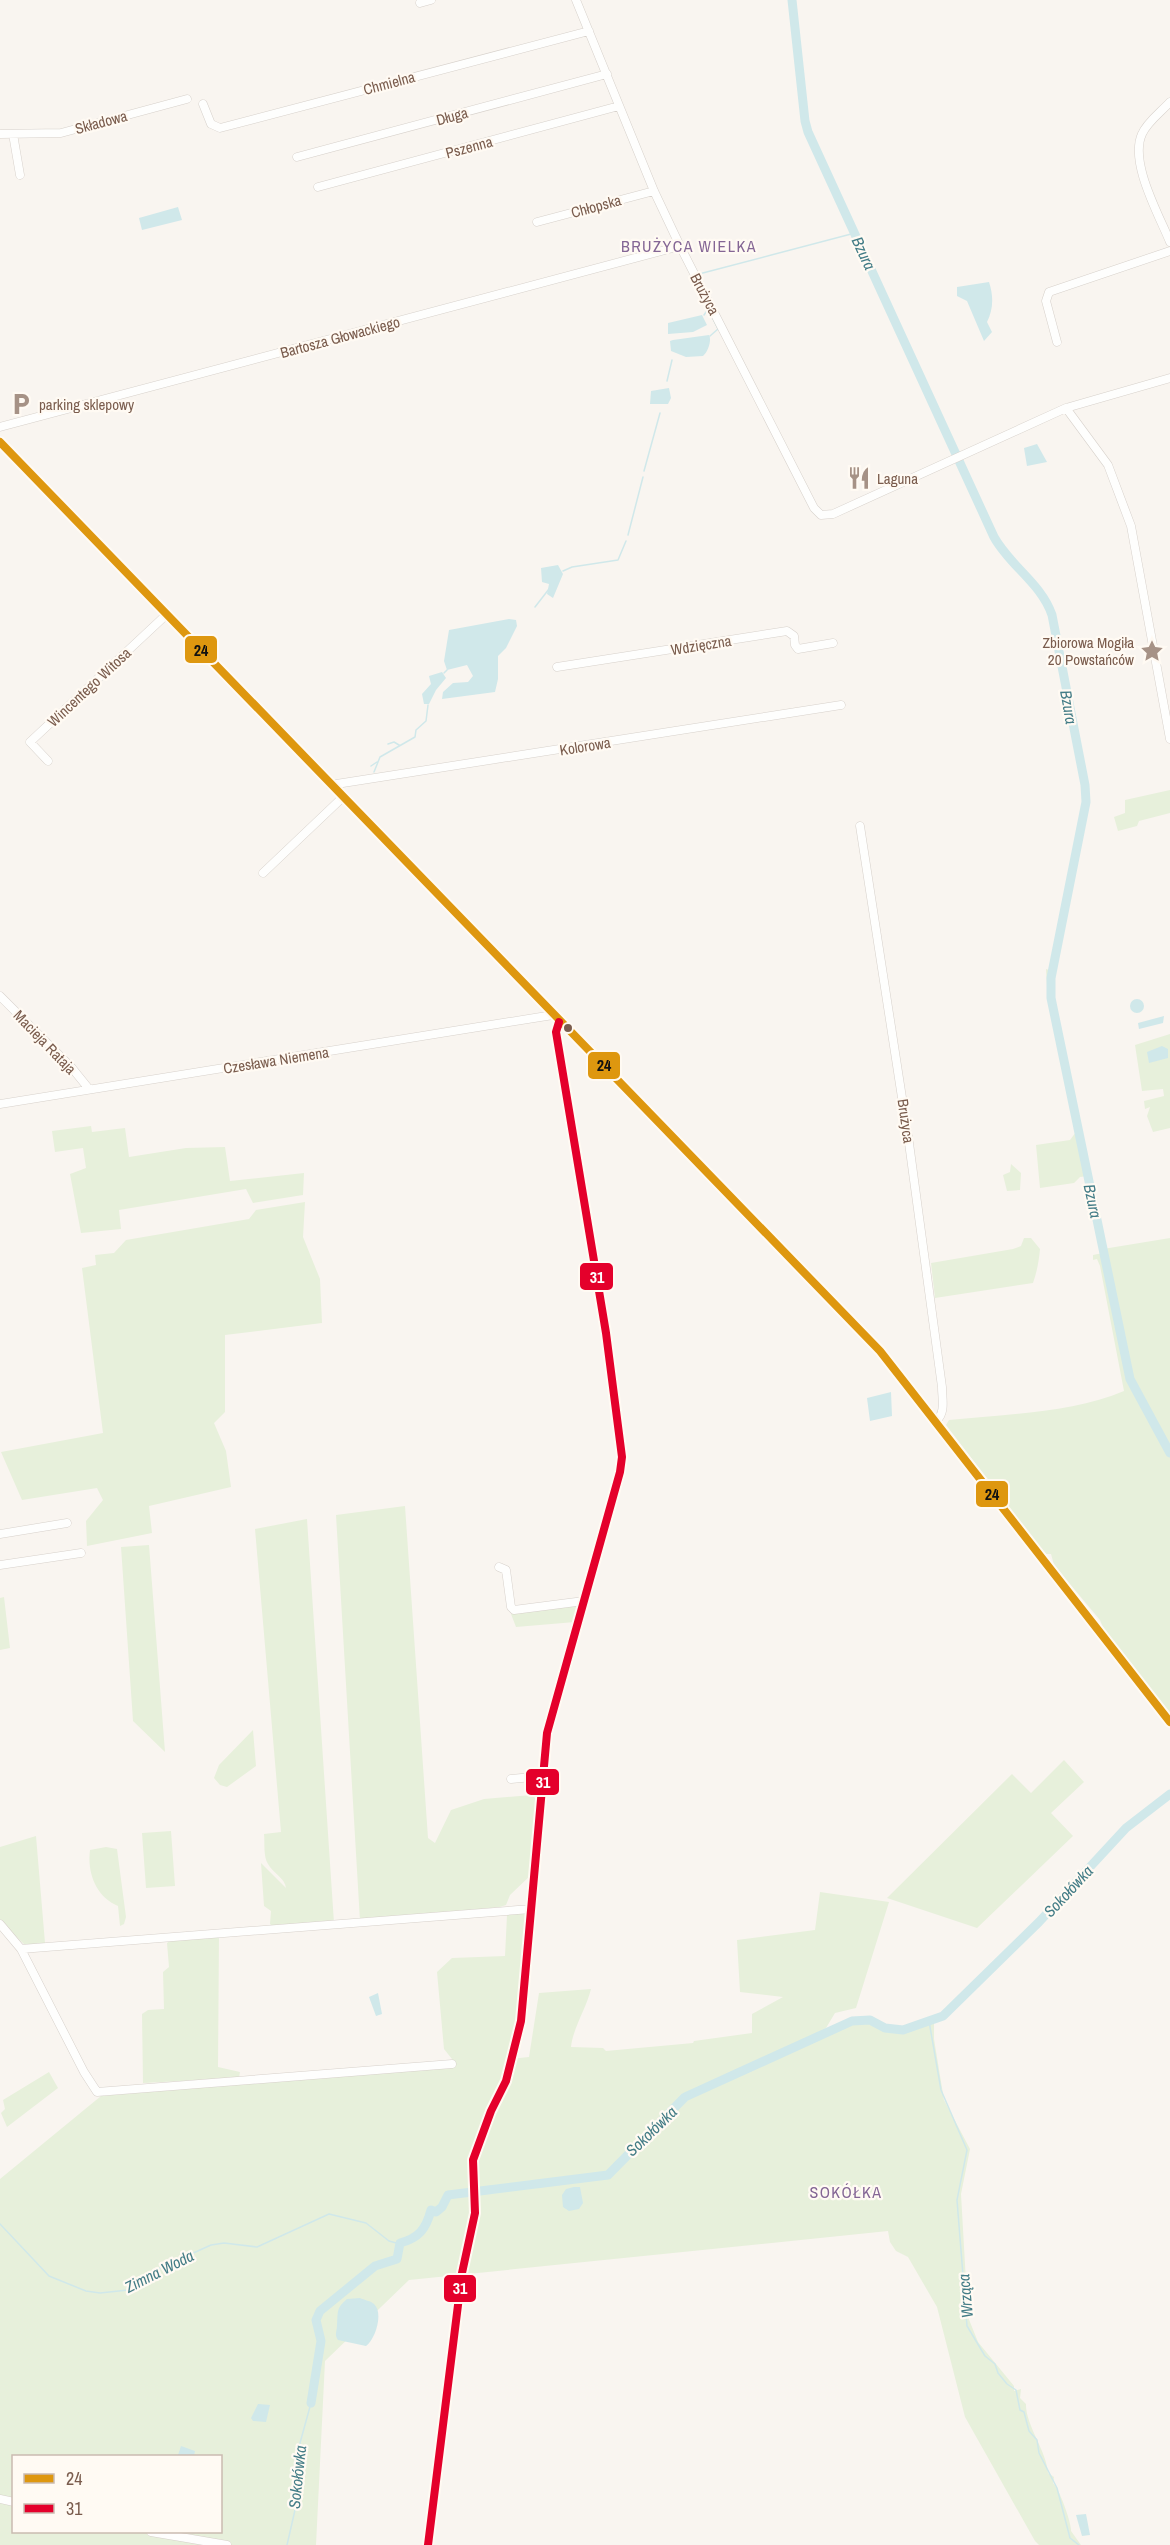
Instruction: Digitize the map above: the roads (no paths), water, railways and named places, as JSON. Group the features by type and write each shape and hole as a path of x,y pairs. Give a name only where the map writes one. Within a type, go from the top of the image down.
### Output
{"main road":[{"path":"0,442 342,798 880,1351 938,1419 1170,1722"}],"street":[{"path":"420,3 431,0"},
{"name":"Brużyca","path":"576,0 654,190 680,246 814,508 821,515 833,514 1066,408"},
{"name":"Chmielna","path":"203,104 211,124 220,128 589,31"},
{"name":"Długa","path":"297,157 607,74"},
{"name":"Składowa","path":"0,134 61,133 187,99"},
{"path":"1170,102 1144,130 1138,153 1140,166 1170,242"},
{"name":"Pszenna","path":"318,187 619,106"},
{"path":"13,134 20,175"},
{"name":"Chłopska","path":"537,222 654,190"},
{"name":"Bartosza Głowackiego","path":"0,427 680,246"},
{"path":"1057,342 1046,301 1049,292 1170,251"},
{"path":"1170,378 1066,408 1108,465 1131,526 1170,739"},
{"name":"Wincentego Witosa","path":"48,761 30,742 166,615"},
{"name":"Wdzięczna","path":"557,667 787,631 794,636 795,645 798,648 833,643"},
{"name":"Kolorowa","path":"330,785 841,705"},
{"path":"263,873 342,798"},
{"name":"Brużyca","path":"860,826 910,1154 942,1387 938,1419"},
{"name":"Macieja Rataja","path":"0,996 72,1068 89,1089"},
{"path":"428,2545 462,2273 475,2213 473,2160 491,2111 506,2081 521,2021 549,1721 620,1472 621,1442 606,1332 556,1032 556,1018"},
{"name":"Czesława Niemena","path":"0,1104 556,1018"},
{"path":"0,1534 67,1523"},
{"path":"0,1565 81,1553"},
{"path":"499,1567 506,1570 511,1606 514,1610 584,1601"},
{"path":"511,1779 543,1776"},
{"path":"21,1949 531,1909"},
{"path":"0,1924 21,1949 84,2072 97,2092 452,2064"},
{"path":"154,2533 185,2542 227,2545"}],"water":[{"path":"178,207 182,220 142,230 139,218"},
{"path":"989,282 992,303 987,322 992,332 984,341 967,301 957,296 957,287"},
{"path":"702,315 707,325 693,332 668,334 668,323"},
{"path":"709,335 709,346 703,356 686,357 671,351 670,341"},
{"path":"669,388 671,398 668,404 650,404 651,391"},
{"path":"1037,444 1047,462 1027,466 1024,448"},
{"path":"558,565 563,574 553,598 547,594 549,584 542,582 541,568"},
{"path":"509,619 516,620 517,626 506,648 498,656 498,679 495,692 442,699 443,692 453,683 468,682 473,676 467,665 447,670 444,661 449,630"},
{"path":"442,672 446,678 436,690 429,704 424,704 422,694 431,684 429,676"},
{"path":"1137,999 1142,1001 1144,1006 1142,1011 1137,1013 1132,1011 1130,1006 1132,1001"},
{"path":"1164,1016 1163,1023 1139,1029 1138,1023"},
{"path":"1162,1046 1168,1049 1168,1058 1149,1063 1147,1052"},
{"path":"891,1392 892,1416 870,1421 867,1398"},
{"path":"378,1993 382,2014 376,2016 369,1997"},
{"path":"580,2187 583,2203 579,2209 569,2211 563,2207 562,2195 566,2189"},
{"path":"360,2298 374,2304 378,2314 375,2332 366,2346 338,2340 336,2334 341,2305 347,2299"},
{"path":"258,2404 270,2405 266,2422 253,2421 251,2418"},
{"path":"181,2446 195,2451 194,2455 178,2455"},
{"path":"1086,2514 1090,2535 1082,2536 1076,2515"}],"waterway":[{"name":"Bzura","path":"792,0 808,132 994,537 1008,557 1041,593 1052,615 1085,785 1086,802 1051,978 1051,998 1130,1379 1170,1453"},
{"path":"699,274 855,233"},
{"path":"692,278 699,291"},
{"path":"707,307 718,329 710,336"},
{"path":"704,315 708,309"},
{"path":"667,381 672,360"},
{"path":"644,471 660,413"},
{"path":"628,535 643,477"},
{"path":"563,571 572,567 618,560 626,541"},
{"path":"535,607 549,589"},
{"path":"444,673 447,670"},
{"path":"374,772 380,757 415,737 416,730 426,721 428,705"},
{"path":"388,744 394,742 399,745"},
{"path":"371,766 377,762"},
{"name":"Sokołówka","path":"311,2403 321,2341 316,2320 320,2311 375,2266 397,2259 400,2243 421,2232 431,2210 436,2212 442,2207 448,2195 608,2175 685,2097 852,2021 870,2020 885,2028 903,2030 943,2016 1039,1922 1126,1828 1170,1794"},
{"name":"Wrząca","path":"929,2021 941,2090 967,2150 957,2200 967,2326 985,2356 995,2364 998,2373 1007,2384 1016,2390 1020,2410 1024,2412 1029,2431 1037,2440 1039,2453 1057,2488 1070,2538 1079,2545"},
{"name":"Zimna Woda","path":"0,2224 49,2276 86,2291 100,2293 128,2290 147,2274 211,2245 224,2243 257,2247 329,2214 366,2223 389,2241 400,2244"},
{"name":"Sokołówka","path":"287,2545 295,2510 300,2443 311,2403"}],"place":[{"name":"parking sklepowy","path":"21,404"},
{"name":"Laguna","path":"859,478"},
{"name":"Zbiorowa Mogiła 20 Powstańców","path":"1152,651"}],"district":[{"name":"BRUŻYCA WIELKA","path":"689,246"},
{"name":"SOKÓŁKA","path":"846,2192"}]}
